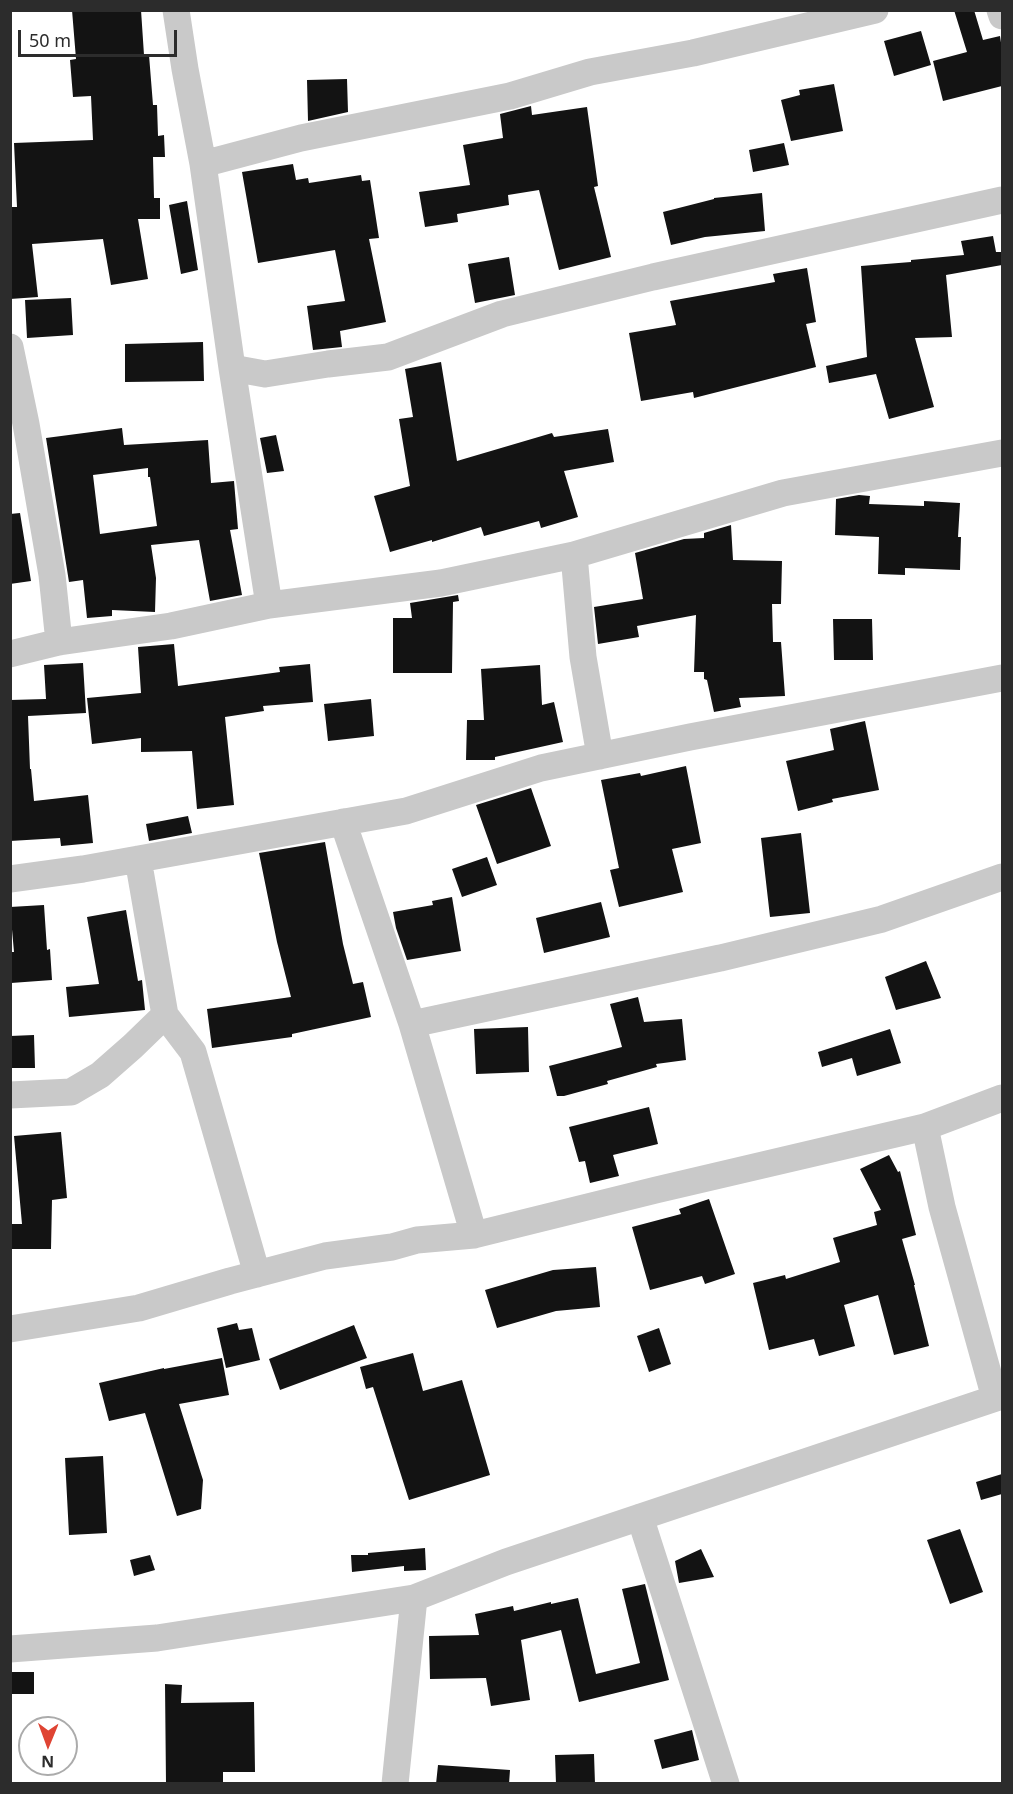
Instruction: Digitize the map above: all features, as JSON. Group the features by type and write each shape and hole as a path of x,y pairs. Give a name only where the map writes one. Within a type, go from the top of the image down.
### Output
{"street":[{"path":"176,10 203,164 268,605"},
{"path":"203,164 301,138 510,96 590,72 693,53 874,10"},
{"path":"1000,10 1002,16"},
{"path":"232,368 265,374 388,357 502,314 652,277 1002,200"},
{"path":"10,347 18,424 52,575 59,642"},
{"path":"10,654 59,642 171,626 268,605 441,583 574,555 783,493 1002,453"},
{"path":"574,555 583,657 600,756"},
{"path":"10,879 138,859 406,811 541,768 1002,678"},
{"path":"344,822 412,1024 474,1235"},
{"path":"138,859 165,1015 193,1052 256,1274"},
{"path":"412,1024 882,919 1002,877"},
{"path":"10,1095 71,1092 100,1076 165,1015"},
{"path":"10,1329 139,1308 325,1256 392,1247 417,1240 474,1235 925,1127 1002,1098"},
{"path":"10,1649 157,1638 414,1598 506,1562 999,1397 942,1207 925,1127"},
{"path":"640,1517 726,1784"},
{"path":"395,1784 414,1598"}],"building":[{"path":"72,10 141,10 144,55 149,55 153,105 157,105 158,136 164,135 165,157 153,157 154,198 160,198 160,219 138,219 148,279 111,285 103,239 32,244 38,297 10,299 10,207 17,207 14,143 93,140 91,96 73,97 70,60 76,59"},
{"path":"954,10 974,10 983,40 1000,36 1002,86 943,101 933,61 967,52"},
{"path":"921,31 931,65 894,76 884,41"},
{"path":"347,79 348,112 308,121 307,80"},
{"path":"834,84 843,131 791,141 781,100 800,95 799,90"},
{"path":"531,106 532,115 587,107 598,186 594,187 611,257 559,270 539,190 508,195 509,205 457,214 458,222 425,227 419,192 470,185 463,145 503,138 500,114"},
{"path":"784,143 789,165 753,172 749,150"},
{"path":"293,164 296,180 308,178 309,183 361,175 362,181 370,180 379,238 369,239 386,322 340,331 342,347 313,350 307,306 345,301 335,250 258,263 242,172"},
{"path":"762,193 765,231 705,237 671,245 663,212 714,198"},
{"path":"187,201 198,270 181,274 169,205"},
{"path":"993,236 996,252 1002,252 1002,265 946,275 952,337 915,338 934,407 889,419 876,374 829,383 826,366 867,357 861,266 964,255 961,241"},
{"path":"509,257 515,295 475,303 468,264"},
{"path":"807,268 816,322 806,324 816,367 694,398 693,392 641,401 629,333 676,325 670,301 775,282 773,274"},
{"path":"71,298 73,335 27,338 25,300"},
{"path":"203,342 204,381 125,382 125,344"},
{"path":"441,362 457,461 552,433 554,437 608,429 614,462 564,471 578,517 541,528 539,521 484,536 481,527 390,552 374,496 410,486 399,419 413,417 405,369"},
{"path":"122,428 124,445 208,440 211,483 234,481 238,529 230,530 242,595 210,601 199,540 151,545 156,578 155,612 112,610 112,616 87,618 83,580 69,582 46,438","holes":["148,468 148,477 150,477 157,526 100,534 93,475"]},
{"path":"276,435 284,471 267,473 260,438"},
{"path":"859,495 870,496 869,504 924,506 924,501 960,503 958,537 961,537 960,570 905,568 905,575 878,574 879,537 835,535 836,499"},
{"path":"20,513 31,581 10,584 10,514"},
{"path":"731,525 733,560 782,561 781,604 772,604 773,642 781,642 785,696 739,698 741,707 714,712 704,672 694,672 696,615 637,626 639,637 598,644 594,607 643,599 635,553 684,539 704,538 704,533"},
{"path":"458,595 459,601 453,602 452,673 393,673 393,618 412,618 410,603"},
{"path":"833,619 872,619 873,660 834,660"},
{"path":"174,644 178,686 280,672 279,667 310,664 313,702 263,706 264,711 225,717 234,805 197,809 192,751 141,752 141,738 92,744 87,698 141,693 138,647"},
{"path":"83,663 86,713 28,716 30,769 34,801 88,795 93,843 61,846 60,838 10,841 10,700 46,699 44,665"},
{"path":"540,665 542,705 554,702 563,742 495,757 495,760 466,760 467,720 484,720 481,669"},
{"path":"371,699 374,736 328,741 324,704"},
{"path":"865,721 879,790 832,799 833,802 798,811 786,761 834,750 830,729"},
{"path":"686,766 701,843 672,849 683,892 619,907 610,870 619,868 601,780 640,773 641,776"},
{"path":"531,788 551,846 497,864 476,805"},
{"path":"188,816 192,833 149,841 146,824"},
{"path":"801,833 810,913 770,917 761,838"},
{"path":"325,842 343,944 353,984 363,982 371,1017 292,1034 292,1037 212,1048 207,1009 291,997 259,853"},
{"path":"487,857 497,885 462,897 452,869"},
{"path":"452,897 461,951 407,960 393,912 433,905 432,901"},
{"path":"601,902 610,937 544,953 536,918"},
{"path":"44,905 52,980 11,983 10,952 14,952 10,907"},
{"path":"126,910 138,981 142,980 145,1010 69,1017 66,987 99,984 87,917"},
{"path":"926,961 941,998 896,1010 885,977"},
{"path":"638,997 644,1022 682,1019 686,1060 656,1064 657,1067 607,1081 608,1084 557,1096 549,1066 622,1047 610,1004"},
{"path":"528,1027 529,1072 476,1074 474,1029"},
{"path":"890,1029 901,1063 857,1076 852,1058 822,1067 818,1052"},
{"path":"34,1035 35,1068 10,1068 10,1036"},
{"path":"649,1107 658,1144 613,1155 619,1176 590,1183 585,1161 579,1162 569,1127"},
{"path":"61,1132 67,1198 52,1200 51,1249 10,1249 10,1224 22,1224 14,1136"},
{"path":"889,1155 898,1172 900,1171 916,1235 902,1239 929,1346 894,1355 878,1295 844,1305 855,1346 819,1356 814,1339 769,1350 753,1283 785,1275 786,1279 840,1262 833,1238 877,1225 874,1212 881,1210 860,1169"},
{"path":"709,1199 735,1274 705,1284 702,1276 650,1290 632,1227 681,1214 679,1209"},
{"path":"596,1267 600,1307 556,1311 497,1328 485,1290 553,1270"},
{"path":"237,1323 239,1330 252,1328 260,1360 226,1368 217,1328"},
{"path":"354,1325 367,1358 280,1390 269,1359"},
{"path":"659,1328 671,1364 649,1372 637,1336"},
{"path":"413,1353 423,1391 462,1380 490,1475 409,1500 373,1387 366,1389 360,1367"},
{"path":"222,1358 229,1395 179,1404 203,1480 201,1509 177,1516 145,1413 109,1421 99,1383"},
{"path":"103,1456 107,1533 69,1535 65,1458"},
{"path":"1002,1474 1002,1494 981,1500 976,1482"},
{"path":"960,1529 983,1592 950,1604 927,1540"},
{"path":"425,1548 426,1570 404,1571 404,1566 352,1572 351,1555"},
{"path":"701,1549 714,1577 679,1583 675,1561"},
{"path":"150,1555 155,1570 134,1576 130,1560"},
{"path":"645,1584 669,1680 579,1702 561,1630 521,1640 530,1700 491,1706 486,1678 430,1679 429,1636 479,1635 475,1614 513,1606 514,1611 578,1598 596,1674 640,1663 622,1589"},
{"path":"12,1672 34,1672 34,1694 11,1694"},
{"path":"165,1684 182,1685 181,1703 254,1702 255,1772 223,1772 223,1784 166,1784"},
{"path":"692,1730 699,1760 662,1769 654,1740"},
{"path":"594,1754 595,1784 556,1784 555,1755"},
{"path":"438,1765 510,1770 509,1784 436,1784"}]}
